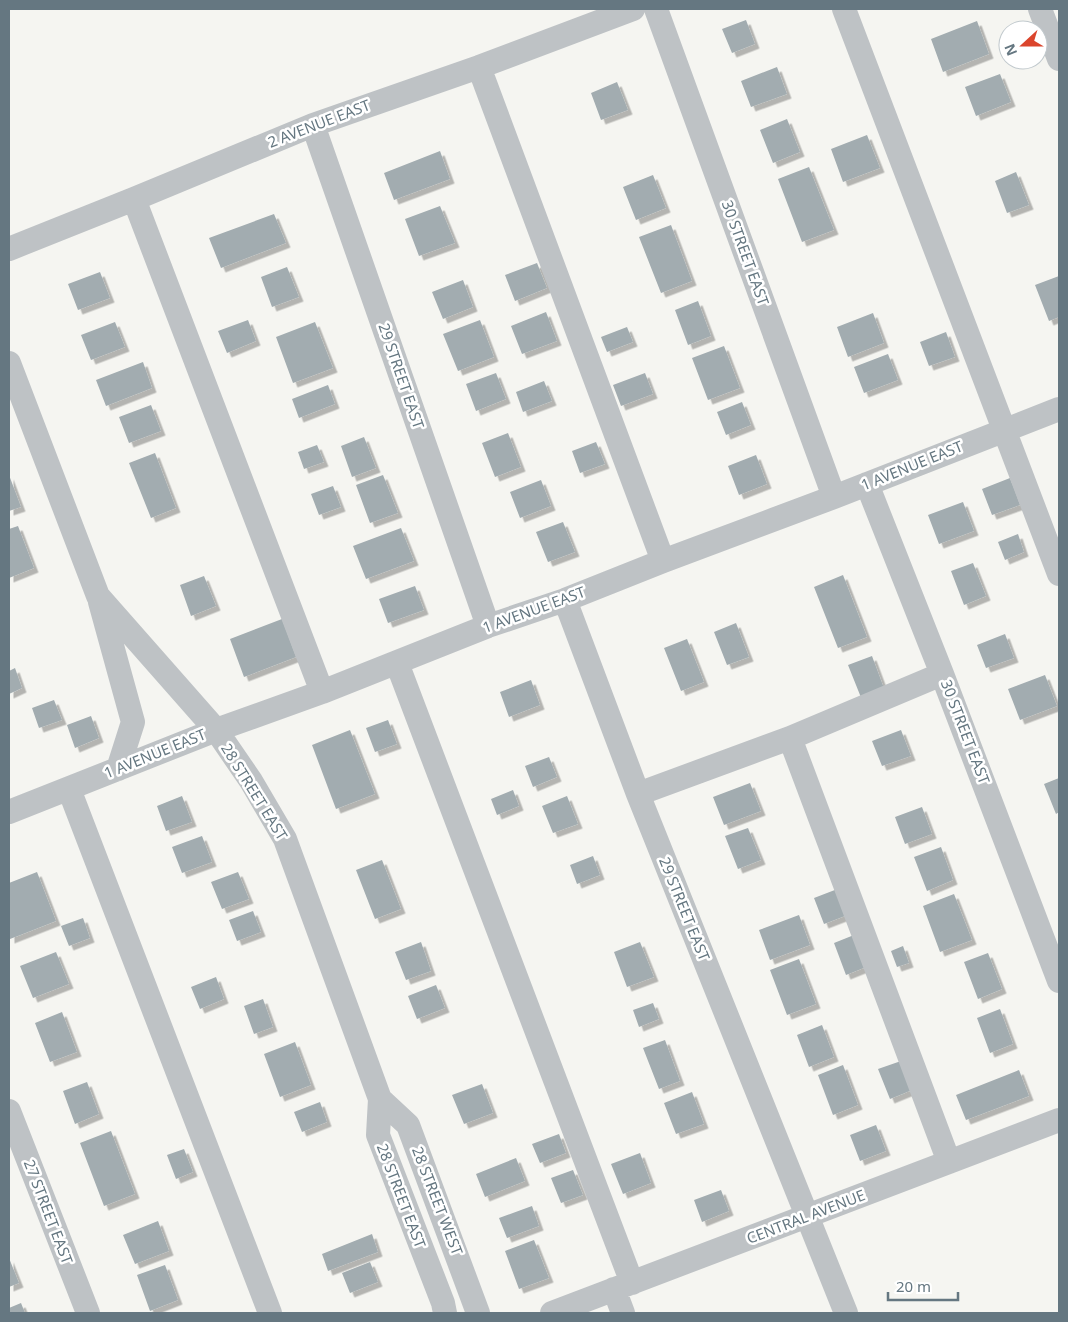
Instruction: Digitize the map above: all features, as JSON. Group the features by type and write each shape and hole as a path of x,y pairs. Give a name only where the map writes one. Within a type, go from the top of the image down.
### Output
{"street":[{"name":"2 AVENUE EAST","path":"9,249 313,125 633,9"},
{"name":"30 STREET EAST","path":"656,9 834,497"},
{"path":"844,9 1059,574"},
{"path":"1040,9 1059,59"},
{"path":"479,66 663,561"},
{"name":"29 STREET EAST","path":"313,125 488,626"},
{"path":"134,199 322,692"},
{"name":"28 STREET EAST","path":"9,363 98,596 216,730 251,781 284,839 380,1099 378,1135 445,1313"},
{"name":"1 AVENUE EAST","path":"9,812 216,730 322,692 488,626 565,600 1059,409"},
{"name":"30 STREET EAST","path":"867,484 1059,981"},
{"path":"98,596 133,722 118,769"},
{"name":"29 STREET EAST","path":"565,600 638,794 846,1313"},
{"path":"397,663 623,1286 623,1313"},
{"path":"638,794 790,738 942,674"},
{"path":"790,738 949,1162"},
{"path":"69,789 270,1313"},
{"name":"28 STREET WEST","path":"380,1099 408,1125 478,1313"},
{"name":"27 STREET EAST","path":"9,1110 88,1313"},
{"name":"CENTRAL AVENUE","path":"552,1313 1059,1120"}],"building":[{"path":"746,20 755,44 732,53 722,29"},
{"path":"977,21 989,54 943,72 931,39"},
{"path":"777,67 787,94 751,107 741,81"},
{"path":"1000,74 1011,102 976,116 965,87"},
{"path":"617,82 628,110 601,120 591,93"},
{"path":"787,119 800,152 773,163 760,130"},
{"path":"867,135 880,168 843,182 831,149"},
{"path":"440,151 450,179 394,200 384,173"},
{"path":"809,167 834,230 802,242 778,179"},
{"path":"1016,172 1029,205 1007,213 995,181"},
{"path":"653,175 666,208 636,220 623,187"},
{"path":"440,206 455,243 419,256 405,219"},
{"path":"274,214 286,243 221,268 209,238"},
{"path":"671,225 692,281 661,293 639,237"},
{"path":"537,263 547,288 515,301 505,275"},
{"path":"287,267 299,297 272,307 261,277"},
{"path":"100,272 110,298 78,310 68,284"},
{"path":"1059,276 1059,317 1049,321 1035,285"},
{"path":"463,280 473,307 443,319 432,292"},
{"path":"698,301 711,336 688,345 675,310"},
{"path":"546,312 557,341 522,354 511,326"},
{"path":"873,313 884,343 848,357 837,327"},
{"path":"248,320 256,341 227,353 218,331"},
{"path":"480,320 494,357 458,371 443,334"},
{"path":"115,322 125,347 91,360 81,335"},
{"path":"315,322 333,368 293,383 276,337"},
{"path":"627,327 633,342 607,352 601,337"},
{"path":"946,332 955,357 929,366 920,342"},
{"path":"724,346 740,388 708,400 692,358"},
{"path":"888,354 898,380 864,393 854,367"},
{"path":"143,362 152,388 106,406 96,380"},
{"path":"496,373 506,399 476,411 466,384"},
{"path":"645,373 653,394 621,406 613,385"},
{"path":"544,381 552,401 523,412 516,392"},
{"path":"328,385 335,404 299,418 292,399"},
{"path":"742,402 751,425 726,435 717,412"},
{"path":"151,405 161,431 129,443 119,417"},
{"path":"508,433 521,467 495,477 482,443"},
{"path":"364,437 376,468 352,477 341,446"},
{"path":"596,442 605,464 580,473 572,451"},
{"path":"317,445 324,462 304,469 298,452"},
{"path":"155,453 176,508 151,518 129,463"},
{"path":"756,455 767,484 739,495 728,466"},
{"path":"9,475 21,507 9,511"},
{"path":"383,475 398,513 370,523 356,485"},
{"path":"1010,478 1020,505 992,515 982,489"},
{"path":"541,480 551,506 520,518 510,492"},
{"path":"333,486 341,507 319,515 311,494"},
{"path":"963,502 974,531 939,544 928,515"},
{"path":"563,522 575,552 548,562 536,532"},
{"path":"18,526 34,568 9,578 9,529"},
{"path":"401,528 414,561 366,579 353,546"},
{"path":"1018,534 1024,552 1005,560 998,542"},
{"path":"973,563 986,596 964,605 951,571"},
{"path":"843,575 867,637 838,648 814,587"},
{"path":"204,576 216,606 191,616 180,585"},
{"path":"415,586 424,610 388,623 379,599"},
{"path":"282,619 296,657 244,677 230,639"},
{"path":"736,623 749,657 727,665 714,632"},
{"path":"1005,634 1014,658 986,668 977,645"},
{"path":"687,639 704,682 681,691 664,648"},
{"path":"872,656 885,691 862,700 848,665"},
{"path":"15,668 22,688 9,694 9,671"},
{"path":"1045,675 1057,706 1020,720 1008,689"},
{"path":"531,680 540,705 509,717 500,692"},
{"path":"54,700 62,720 39,728 32,708"},
{"path":"91,716 99,738 75,748 67,725"},
{"path":"388,720 397,744 375,752 366,728"},
{"path":"350,730 375,794 336,809 312,745"},
{"path":"901,730 911,756 882,766 872,741"},
{"path":"549,757 557,777 533,787 525,766"},
{"path":"1059,778 1059,812 1056,814 1044,784"},
{"path":"750,783 761,811 724,825 713,797"},
{"path":"513,790 519,806 497,815 491,799"},
{"path":"182,796 192,822 166,831 157,806"},
{"path":"567,796 578,824 553,833 542,806"},
{"path":"922,807 932,834 905,844 895,817"},
{"path":"748,828 761,860 738,869 725,836"},
{"path":"202,836 212,862 182,873 172,847"},
{"path":"941,847 953,880 927,891 914,857"},
{"path":"593,856 600,875 577,884 570,865"},
{"path":"382,860 401,909 375,919 356,870"},
{"path":"37,872 56,921 10,939 9,883"},
{"path":"238,872 249,899 222,909 211,882"},
{"path":"840,888 850,914 824,924 814,898"},
{"path":"954,894 972,940 940,952 923,906"},
{"path":"253,911 261,932 237,941 229,920"},
{"path":"799,915 810,945 770,960 759,930"},
{"path":"83,918 90,938 69,946 61,926"},
{"path":"859,933 871,965 846,975 834,943"},
{"path":"421,942 431,971 406,980 395,952"},
{"path":"640,942 654,977 627,987 614,952"},
{"path":"903,946 909,963 897,967 891,951"},
{"path":"56,952 69,984 33,998 20,966"},
{"path":"988,953 1002,989 978,999 964,962"},
{"path":"799,959 816,1004 787,1015 770,970"},
{"path":"216,977 224,999 200,1009 191,987"},
{"path":"436,985 445,1008 417,1019 408,996"},
{"path":"263,999 273,1027 254,1034 244,1006"},
{"path":"653,1003 659,1019 639,1027 633,1010"},
{"path":"1000,1009 1013,1044 990,1053 977,1018"},
{"path":"62,1012 77,1052 50,1062 35,1023"},
{"path":"822,1025 834,1057 809,1067 797,1035"},
{"path":"665,1040 680,1081 659,1089 643,1048"},
{"path":"295,1042 311,1085 280,1097 264,1054"},
{"path":"901,1061 912,1090 890,1099 878,1069"},
{"path":"843,1065 858,1105 833,1115 818,1075"},
{"path":"1019,1070 1029,1096 966,1120 956,1095"},
{"path":"87,1082 99,1114 75,1124 63,1091"},
{"path":"482,1084 493,1113 464,1124 452,1095"},
{"path":"692,1092 704,1124 676,1134 664,1103"},
{"path":"320,1102 327,1122 302,1132 294,1112"},
{"path":"876,1125 886,1151 860,1161 850,1135"},
{"path":"111,1131 135,1194 104,1206 80,1143"},
{"path":"559,1134 566,1153 540,1163 532,1144"},
{"path":"184,1149 193,1172 176,1179 167,1155"},
{"path":"640,1153 651,1183 623,1194 611,1164"},
{"path":"516,1158 525,1181 485,1197 476,1174"},
{"path":"573,1170 583,1195 561,1203 551,1178"},
{"path":"721,1190 729,1211 702,1222 694,1200"},
{"path":"532,1206 539,1226 507,1238 499,1218"},
{"path":"158,1221 169,1251 135,1264 123,1235"},
{"path":"372,1234 378,1252 328,1271 322,1254"},
{"path":"534,1240 549,1278 519,1289 505,1251"},
{"path":"9,1258 19,1283 9,1287"},
{"path":"370,1262 378,1282 350,1293 342,1273"},
{"path":"165,1265 178,1300 150,1311 137,1275"},
{"path":"21,1303 25,1313 9,1313 9,1308"}]}
